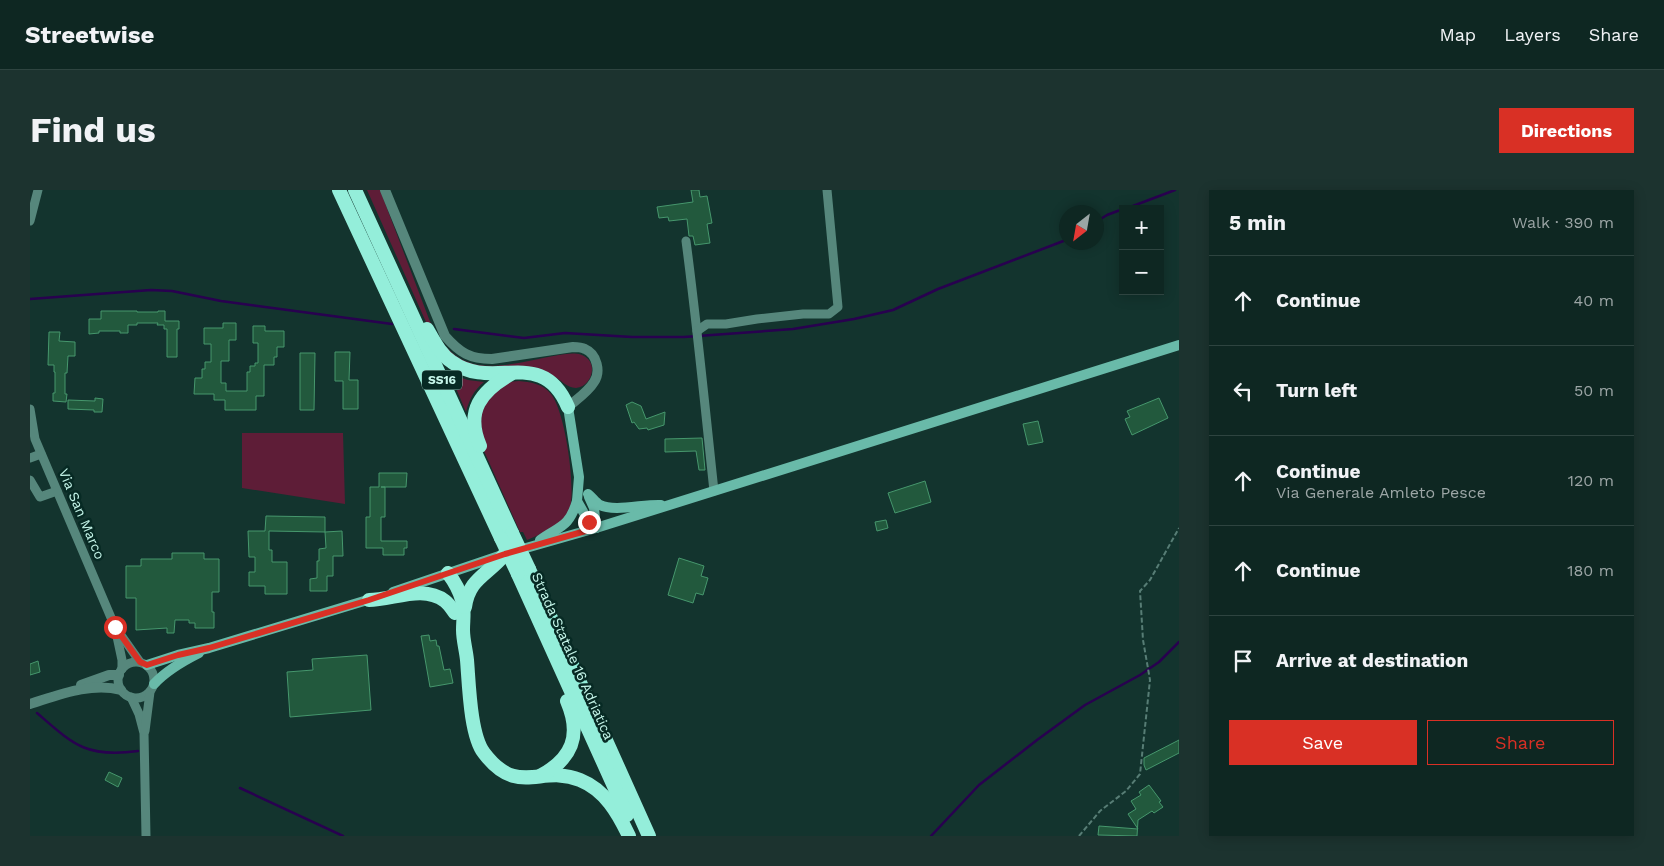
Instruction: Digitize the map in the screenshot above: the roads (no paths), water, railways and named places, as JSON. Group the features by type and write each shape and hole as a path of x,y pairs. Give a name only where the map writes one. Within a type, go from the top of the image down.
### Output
{"highway":[{"name":"Strada Statale 16 Adriatica","path":"339,190 478,490 507,536"},
{"name":"Strada Statale 16 Adriatica","path":"355,190 637,836"},
{"path":"362,190 426,327 442,354 460,367 478,373 513,372 540,375 555,384 564,396 568,407"},
{"path":"507,536 490,472 475,430 475,414 478,403 484,393 495,383 513,372"},
{"path":"505,554 496,565 474,582 460,612 473,723 482,751 500,771 515,777 528,779 555,768 569,750 574,734 574,722 523,572"},
{"name":"Strada Statale 16 Adriatica","path":"523,572 552,620 649,836"},
{"path":"448,573 449,601 460,612"},
{"path":"369,600 382,600 405,594 421,593 445,601 460,612"},
{"path":"539,776 579,780 594,788 614,806 629,836"}],"main road":[{"path":"143,664 209,648 369,600 505,554 596,528 1179,345"},
{"path":"535,546 541,539 567,523 573,514 577,501 578,477 568,407"},
{"path":"578,477 594,508 596,528"},
{"path":"588,494 599,505 611,508 646,504 670,505"},
{"path":"577,501 586,518 596,528"},
{"path":"152,688 159,678 209,648"}],"street":[{"path":"30,221 38,190"},
{"path":"385,190 445,336 454,347 466,355 480,359 492,359 573,347 586,349 595,359 598,370 596,380 590,388 568,407"},
{"path":"697,331 707,324 726,324 803,314 829,314 838,307 827,190"},
{"path":"686,241 714,491"},
{"name":"Via San Marco","path":"30,409 35,439 115,627"},
{"path":"30,458 41,454"},
{"path":"30,480 40,497 57,491"},
{"path":"115,627 143,664 153,673 144,733 146,836"},
{"path":"115,627 122,660 118,682 121,690"},
{"path":"66,693 90,682 120,672 132,662 143,664"},
{"path":"30,704 66,693 101,686 121,690 131,697 138,698 144,696 152,688"},
{"path":"131,697 139,714 144,733"}],"waterway":[{"path":"1136,205 1175,190"},
{"path":"1104,217 1119,210"},
{"path":"454,329 524,338 565,333 632,337 684,337 793,329 854,319 893,310 938,289 1059,243"},
{"path":"30,299 151,290 172,291 221,301 392,324"},
{"path":"931,836 979,785 1085,705 1140,675 1159,662 1179,642"},
{"path":"37,713 82,747 105,753 138,751"},
{"path":"240,788 343,836"}]}
